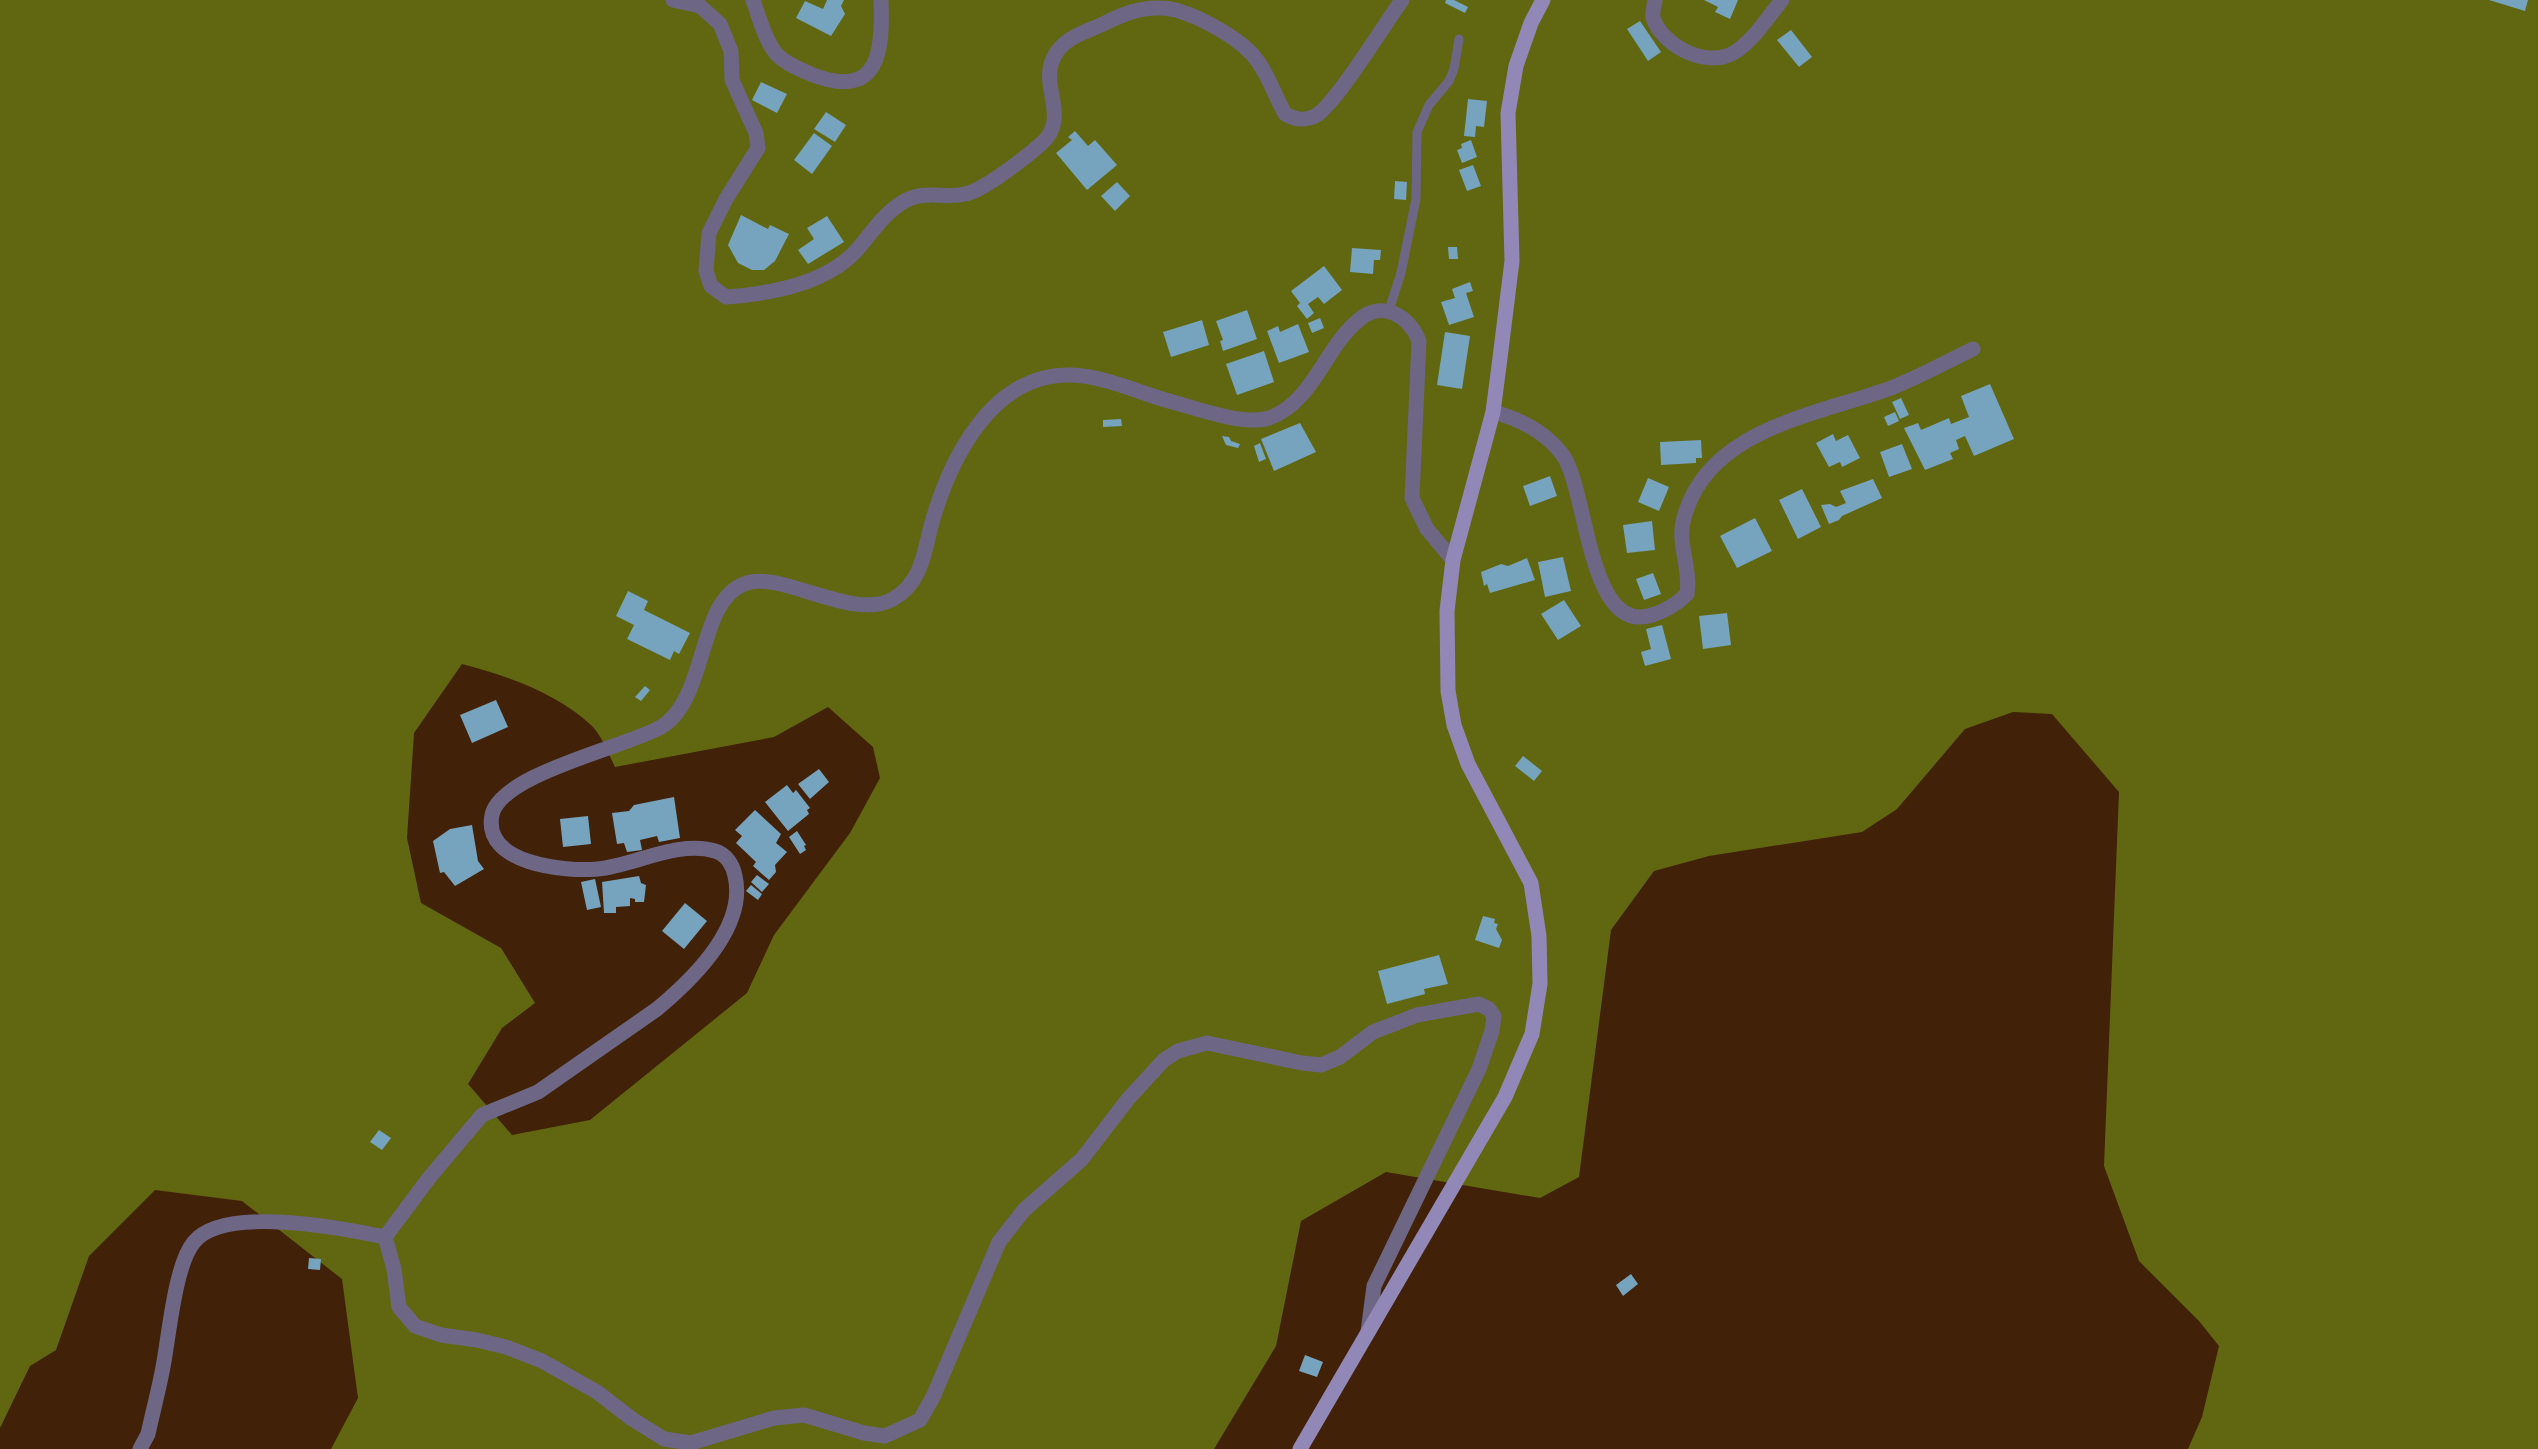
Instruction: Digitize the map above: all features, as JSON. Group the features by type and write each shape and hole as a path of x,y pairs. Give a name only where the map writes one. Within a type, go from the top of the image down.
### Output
{"street":[{"path":"673,0 700,6 720,24 731,51 732,80 756,133 758,148 708,233 706,257 709,279 711,286 726,297 782,291 830,270 854,253 875,226 902,202 921,194 966,194 1012,166 1052,131 1055,118 1049,75 1051,64 1063,42 1128,12 1161,8 1197,18 1231,37 1252,54 1267,77 1285,114 1304,120 1318,115 1335,97 1402,0"},
{"path":"753,0 775,53 804,71 831,82 848,82 872,68 880,51 881,0"},
{"path":"1300,1449 1505,1097 1532,1034 1540,984 1539,936 1531,883 1468,764 1454,725 1448,691 1447,610 1453,560 1493,412 1512,261 1508,113 1515,66 1531,23 1543,0"},
{"path":"1655,0 1652,16 1662,33 1672,43 1685,51 1718,57 1734,53 1746,43 1782,0"},
{"path":"385,1237 447,1155 482,1115 538,1092 675,994 707,959 733,913 737,884 734,868 724,855 715,851 680,850 597,869 555,867 534,863 508,852 499,845 492,828 492,814 497,801 506,793 550,770 639,738 672,719 692,686 718,610 726,598 742,584 762,582 860,605 882,604 900,594 919,571 947,480 970,436 986,414 1025,385 1041,379 1076,375 1207,411 1259,420 1278,414 1303,392 1360,318 1375,309 1389,310 1401,316 1416,333 1421,351 1411,477 1412,498 1427,529 1453,560"},
{"path":"1493,412 1514,417 1542,434 1564,456 1605,589 1619,611 1640,619 1663,612 1687,594 1689,584 1683,524 1692,496 1734,448 1768,429 1893,387 1973,349"},
{"path":"385,1237 394,1269 399,1307 415,1326 441,1335 506,1347 542,1361 597,1392 632,1419 664,1439 692,1443 774,1418 804,1415 864,1433 885,1436 920,1420 933,1397 999,1242 1024,1210 1082,1159 1133,1092 1164,1060 1178,1051 1207,1043 1302,1064 1321,1065 1340,1057 1373,1032 1417,1015 1479,1004 1489,1009 1494,1016 1492,1031 1479,1069 1374,1286 1368,1332"},
{"path":"140,1449 148,1434 177,1292 193,1243 210,1228 263,1222 334,1226 385,1237"}],"lane":[{"path":"1389,310 1401,273 1416,199 1417,132 1429,105 1449,81 1454,69 1459,39"}],"green space":[{"path":"0,0 2538,0 2538,1449 2188,1449 2202,1417 2219,1346 2199,1321 2139,1261 2104,1166 2119,792 2052,714 2013,712 1965,729 1897,809 1862,832 1709,856 1654,871 1611,930 1579,1177 1540,1198 1386,1172 1301,1221 1276,1346 1214,1449 331,1449 358,1398 342,1279 242,1201 155,1190 89,1256 56,1350 30,1366 0,1428","holes":["462,664 531,687 578,714 599,735 615,767 774,737 828,707 873,747 880,778 850,833 774,935 747,993 590,1120 512,1135 468,1084 502,1028 535,1003 501,948 421,903 407,838 414,733"]}],"building":[{"path":"827,0 844,0 841,6 845,14 831,36 796,18 805,1 823,9"},
{"path":"1446,0 1454,0 1468,7 1465,13 1445,3"},
{"path":"1704,0 1738,0 1730,19 1715,12 1718,7"},
{"path":"2489,0 2528,0 2525,11"},
{"path":"1640,21 1661,52 1648,61 1627,29"},
{"path":"1791,30 1812,57 1799,67 1777,40"},
{"path":"761,82 787,94 777,113 752,100"},
{"path":"1468,99 1487,101 1484,127 1476,126 1475,137 1464,136"},
{"path":"826,112 846,125 835,142 814,129"},
{"path":"1075,131 1088,146 1095,140 1117,165 1087,190 1056,153 1072,140 1068,137"},
{"path":"814,133 832,146 812,174 794,160"},
{"path":"1471,140 1477,157 1462,163 1457,150 1462,148 1461,144"},
{"path":"1473,165 1481,186 1467,191 1459,170"},
{"path":"1395,181 1407,182 1406,200 1394,199"},
{"path":"1117,182 1130,196 1115,211 1101,196"},
{"path":"741,215 768,229 770,225 789,234 775,261 764,270 752,270 738,263 728,245"},
{"path":"827,216 844,242 808,264 798,250 814,239 807,228"},
{"path":"1448,247 1457,247 1458,259 1449,259"},
{"path":"1352,248 1381,250 1380,260 1374,260 1373,274 1350,272"},
{"path":"1324,266 1342,290 1324,304 1318,297 1308,304 1314,313 1307,319 1297,306 1300,303 1291,291"},
{"path":"1470,282 1473,291 1466,293 1474,317 1449,325 1441,302 1455,298 1452,289"},
{"path":"1247,310 1257,339 1223,351 1220,341 1223,340 1216,321"},
{"path":"1320,318 1324,328 1312,333 1308,323"},
{"path":"1202,320 1209,345 1171,357 1163,332"},
{"path":"1298,324 1309,352 1279,363 1267,331 1278,326 1280,332"},
{"path":"1445,332 1470,336 1462,389 1437,385"},
{"path":"1264,351 1274,382 1237,395 1226,364"},
{"path":"1990,384 2014,439 1974,456 1965,436 1956,440 1959,449 1950,453 1953,459 1925,470 1904,428 1918,423 1921,430 1949,418 1951,424 1969,417 1961,396"},
{"path":"1901,398 1909,415 1900,419 1892,402"},
{"path":"1895,412 1899,421 1888,426 1884,417"},
{"path":"1121,419 1122,426 1103,427 1103,420"},
{"path":"1300,423 1316,452 1274,471 1261,439"},
{"path":"1833,434 1836,441 1848,435 1860,458 1842,467 1840,462 1829,467 1816,443"},
{"path":"1222,436 1229,437 1231,441 1240,444 1238,448 1226,445"},
{"path":"1701,440 1702,458 1696,458 1696,463 1661,465 1660,442"},
{"path":"1260,443 1266,459 1259,462 1254,446"},
{"path":"1902,444 1912,469 1889,477 1880,452"},
{"path":"1550,476 1557,496 1530,506 1523,486"},
{"path":"1648,478 1669,487 1659,511 1638,502"},
{"path":"1873,479 1882,498 1829,524 1821,505 1830,504 1836,507 1846,503 1840,491"},
{"path":"1802,489 1821,527 1798,539 1779,500"},
{"path":"1755,518 1772,551 1737,568 1720,536"},
{"path":"1652,521 1655,550 1627,553 1623,525"},
{"path":"1563,557 1571,591 1545,597 1538,562"},
{"path":"1527,558 1535,580 1490,593 1487,584 1484,586 1481,572 1501,564 1508,566"},
{"path":"1653,573 1661,594 1644,600 1636,579"},
{"path":"628,591 648,601 644,610 690,633 679,654 674,651 670,660 627,639 634,625 616,616"},
{"path":"1564,600 1581,626 1558,640 1541,614"},
{"path":"1727,613 1731,645 1703,649 1699,616"},
{"path":"1662,625 1671,659 1645,666 1641,652 1651,649 1646,629"},
{"path":"645,686 650,690 641,701 635,697"},
{"path":"496,700 508,727 472,743 460,715"},
{"path":"1523,756 1542,771 1534,781 1515,766"},
{"path":"819,769 829,782 810,799 798,784"},
{"path":"787,785 793,793 796,790 810,808 807,810 809,814 788,831 765,802"},
{"path":"674,797 680,838 659,842 657,836 640,840 642,850 627,852 624,843 617,844 612,813 629,811 634,805"},
{"path":"755,810 781,834 776,843 787,852 775,865 776,872 769,880 753,866 756,862 736,843 742,836 735,830"},
{"path":"588,816 591,844 563,847 560,819"},
{"path":"472,825 478,861 484,869 455,886 444,872 440,873 433,841 450,829"},
{"path":"797,831 806,845 804,846 806,850 800,854 789,837"},
{"path":"757,875 769,884 762,892 751,882"},
{"path":"639,876 641,883 646,885 644,902 635,902 635,899 630,898 630,906 616,907 616,913 604,913 602,882"},
{"path":"595,879 601,907 587,910 581,882"},
{"path":"751,885 762,894 758,900 746,891"},
{"path":"685,903 707,921 684,949 662,931"},
{"path":"1483,916 1495,919 1494,923 1498,924 1496,929 1502,940 1499,948 1475,940"},
{"path":"1439,955 1448,984 1424,989 1425,994 1387,1004 1378,971"},
{"path":"379,1130 391,1138 382,1150 370,1142"},
{"path":"309,1258 321,1259 320,1270 308,1269"},
{"path":"1631,1274 1638,1284 1623,1296 1616,1285"},
{"path":"1305,1355 1323,1362 1317,1377 1299,1371"}]}
